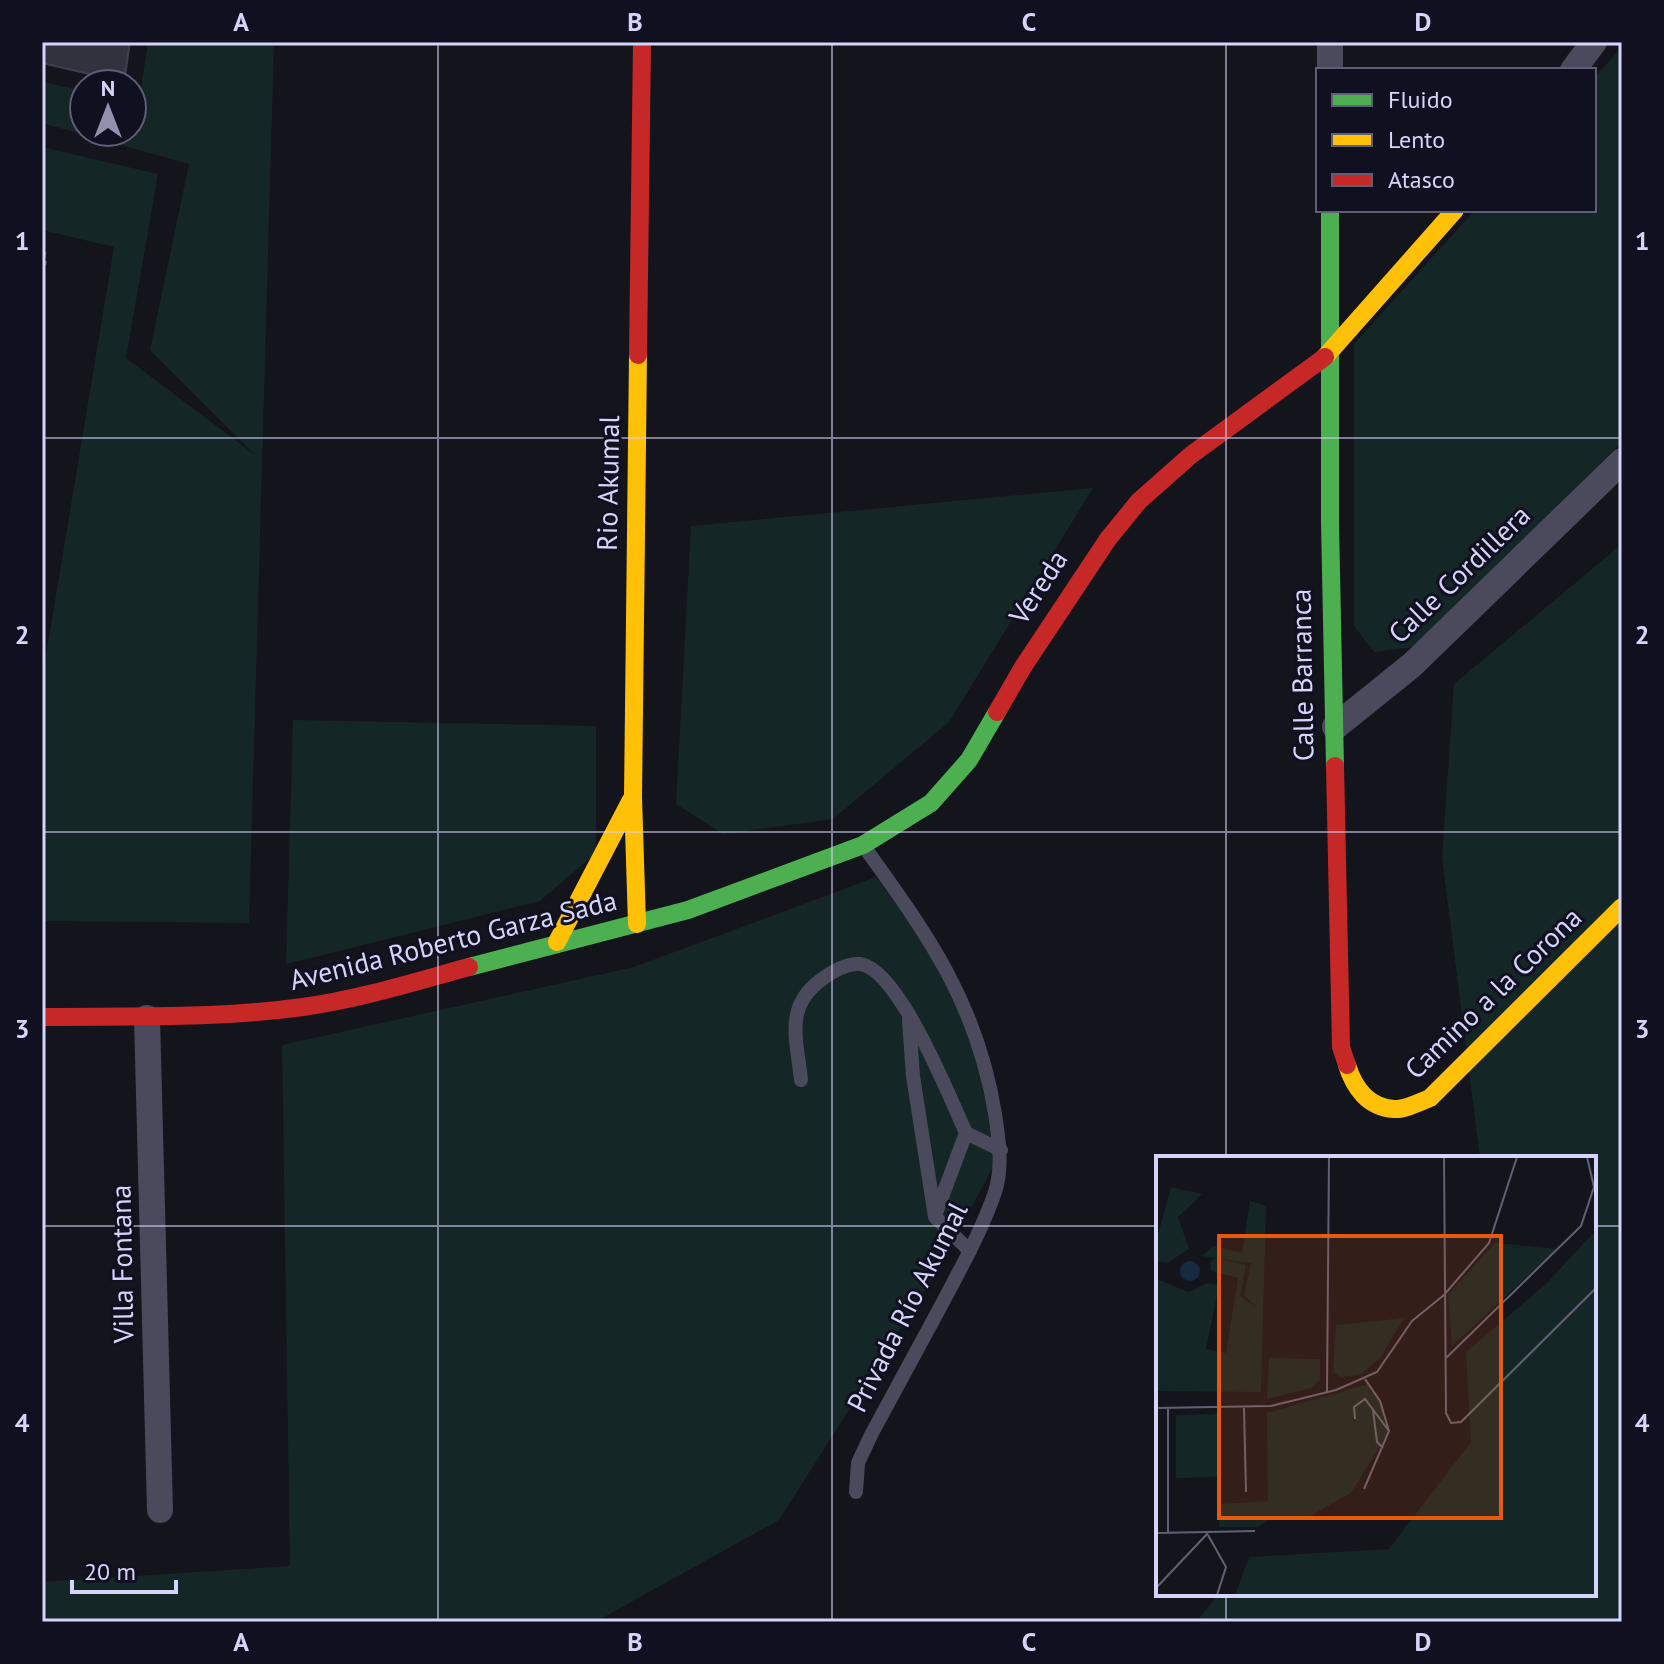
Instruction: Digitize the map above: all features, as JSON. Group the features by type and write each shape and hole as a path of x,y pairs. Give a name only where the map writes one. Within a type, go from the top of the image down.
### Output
{"street":[{"name":"Rio Akumal","path":"637,924 633,797 642,42"},
{"path":"1330,42 1330,68"},
{"path":"1574,68 1594,42"},
{"name":"Calle Barranca","path":"1330,212 1330,523 1341,1047 1352,1083 1360,1093 1369,1102 1396,1110"},
{"name":"Vereda","path":"637,924 688,910 863,845 931,803 969,760 1068,599 1108,539 1139,501 1191,455 1330,353 1453,212"},
{"name":"Calle Cordillera","path":"1335,727 1412,665 1622,461"},
{"path":"557,942 633,797"},
{"name":"Camino a la Corona","path":"1396,1110 1430,1098 1622,907"},
{"name":"Avenida Roberto Garza Sada","path":"42,1017 236,1015 306,1007 374,993 557,942 637,924"},
{"name":"Villa Fontana","path":"147,1018 160,1510"}],"lane":[{"name":"Privada Río Akumal","path":"856,1492 858,1463 970,1251 996,1190 1001,1150 992,1092 974,1031 951,976 923,929 863,845"},
{"path":"801,1080 796,1010 808,989 834,970 860,964 875,971 889,985 908,1014 932,1057 966,1133 1001,1150"},
{"path":"908,1014 913,1076 935,1217 970,1251"},
{"path":"935,1217 966,1133"}],"path":[{"path":"42,254 46,255 42,271"}],"green space":[{"path":"148,42 274,42 249,923 42,921 42,679 114,247 42,230 42,147 158,174 126,358 255,455 150,350 189,164 132,148 148,148 148,68 144,68"},
{"path":"1622,47 1622,442 1413,647 1374,652 1354,626 1354,344 1473,212 1596,212 1596,76"},
{"path":"42,82 68,88 68,130 42,123"},
{"path":"1093,488 949,722 833,819 723,834 676,804 691,526"},
{"path":"1622,544 1622,1622 1196,1622 1217,1596 1596,1596 1596,1156 1480,1156 1442,857 1454,684"},
{"path":"293,720 596,726 596,853 540,901 286,964"},
{"path":"876,877 967,1000 996,1162 935,1274 779,1520 595,1622 42,1622 42,1582 290,1566 282,1045 634,967"}],"building":[{"path":"42,42 130,42 126,68 68,69 42,63"}],"traffic: fast":[{"path":"1330,212 1330,523 1335,766"},
{"path":"469,967 688,910 863,845 931,803 969,760 997,712"}],"traffic: slow":[{"path":"1325,357 1453,212"},
{"path":"637,924 633,797 638,355"},
{"path":"557,942 631,800"},
{"path":"1347,1065 1358,1089 1377,1105 1398,1109 1430,1098 1622,907"}],"traffic: jam":[{"path":"638,355 642,42"},
{"path":"997,712 1023,667 1108,539 1139,501 1191,455 1325,357"},
{"path":"1335,766 1341,1047 1347,1065"},
{"path":"42,1017 173,1016 271,1011 387,990 469,967"}]}
